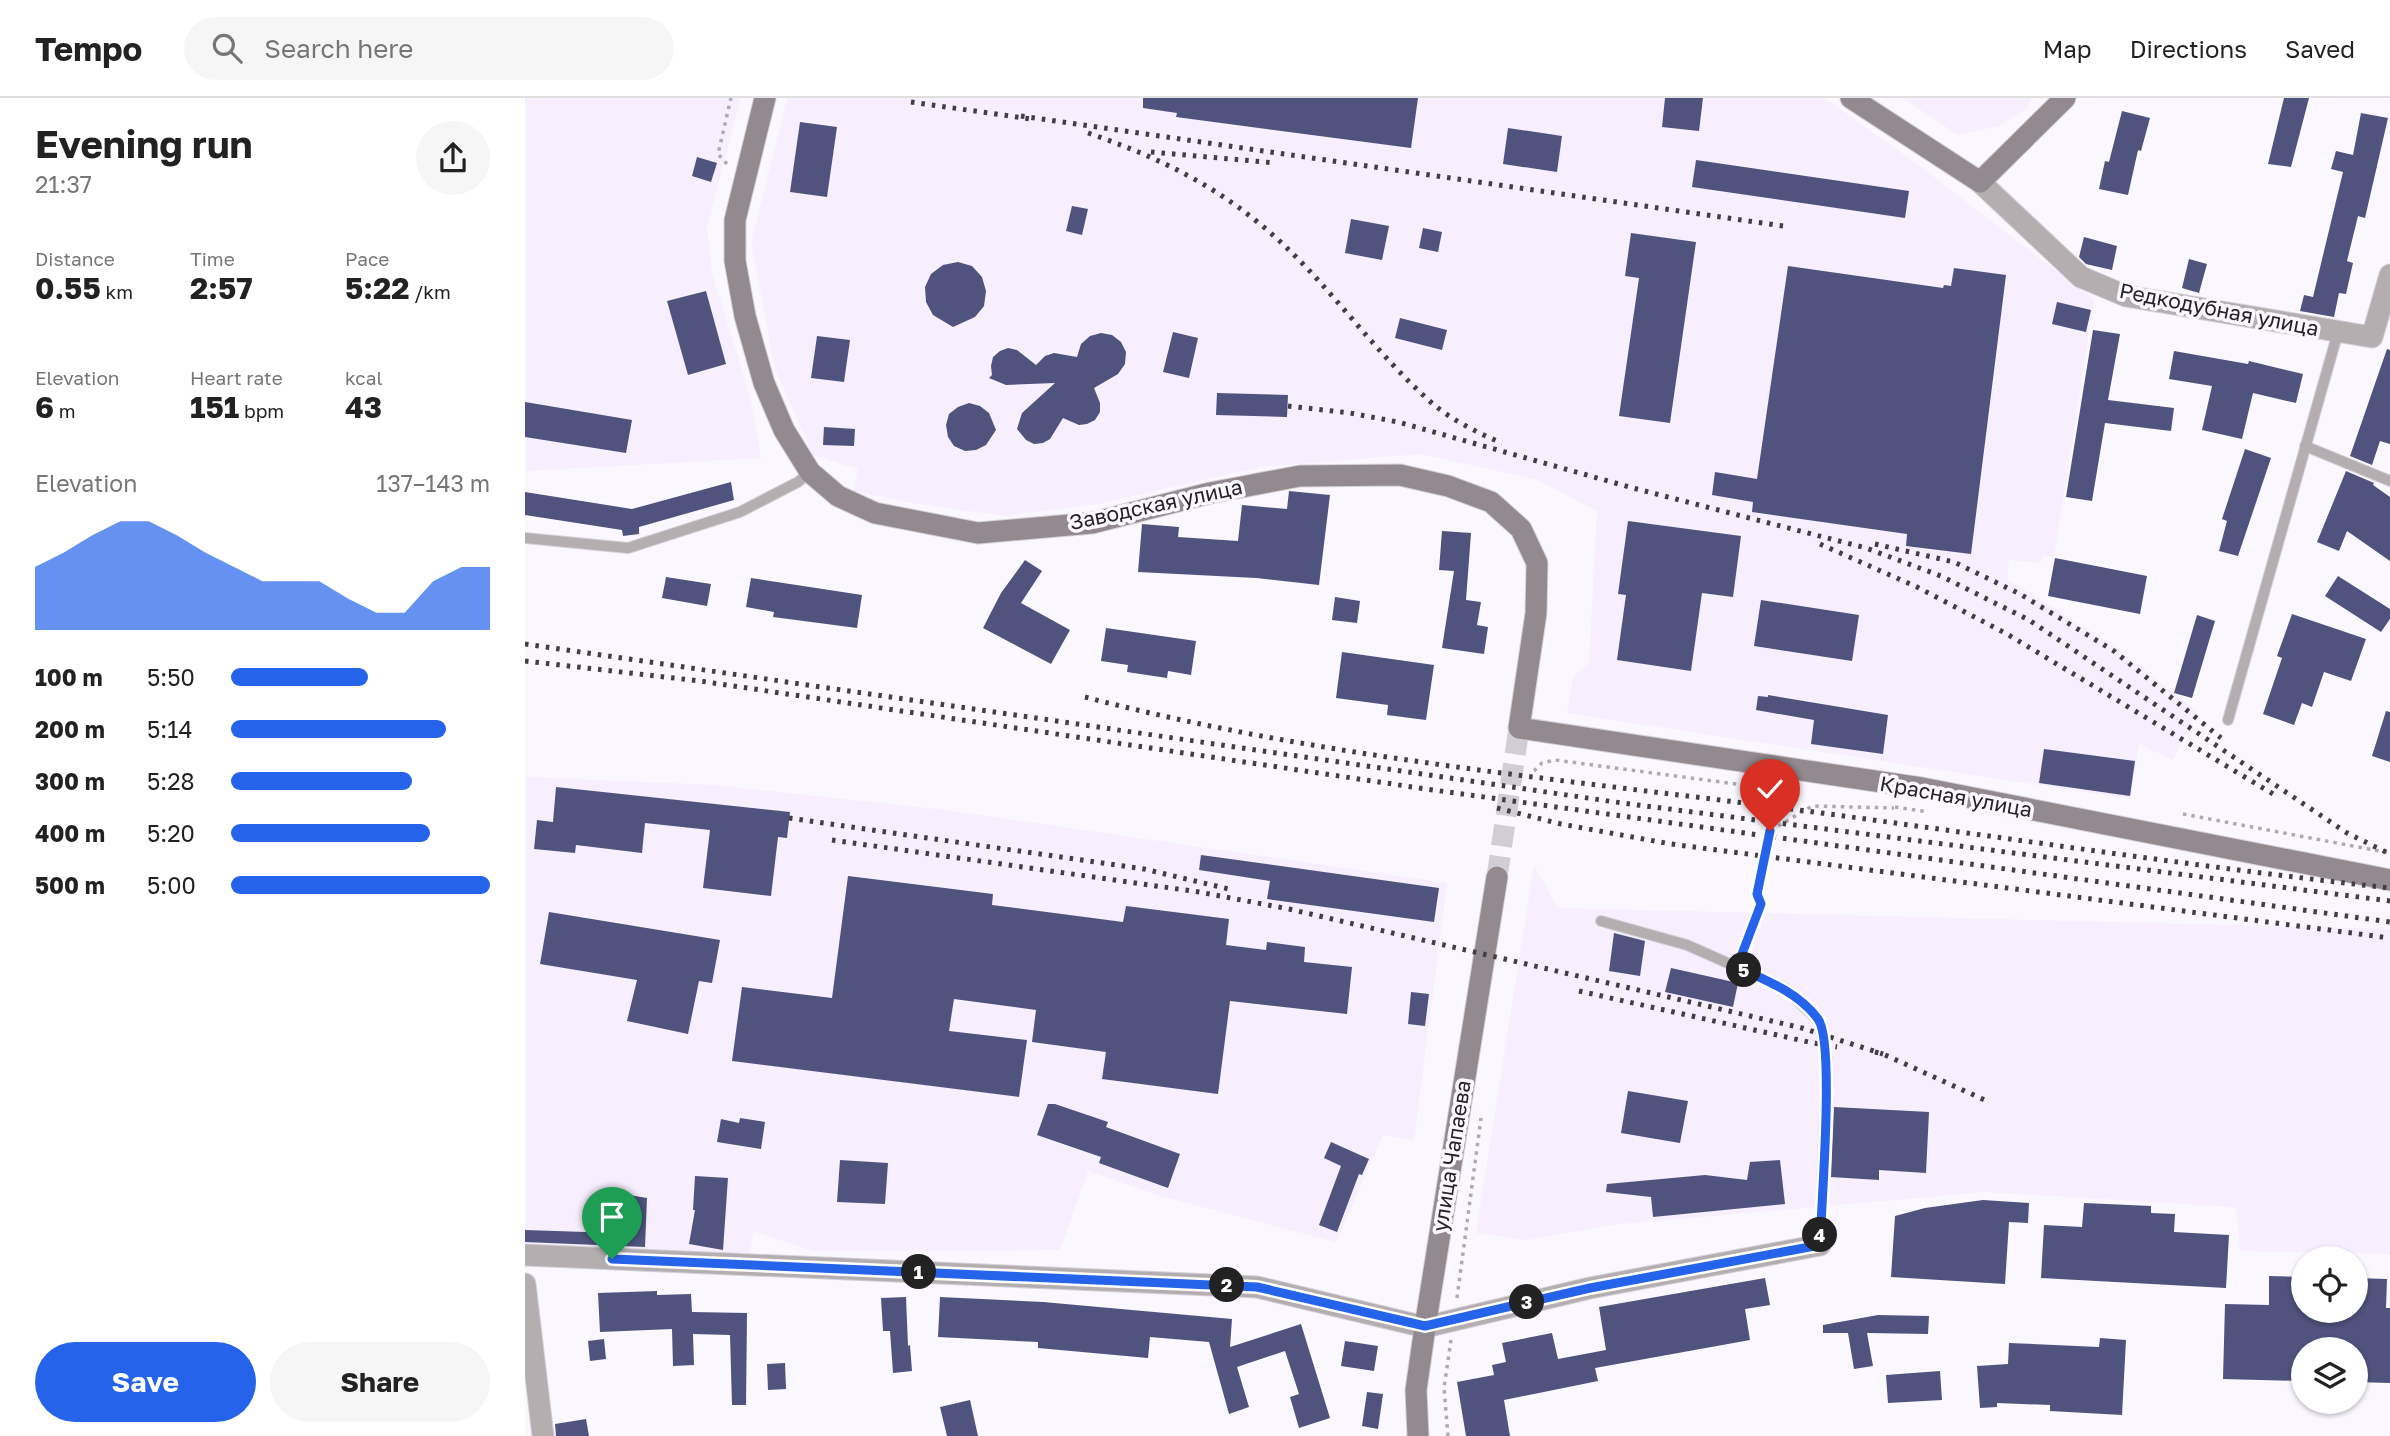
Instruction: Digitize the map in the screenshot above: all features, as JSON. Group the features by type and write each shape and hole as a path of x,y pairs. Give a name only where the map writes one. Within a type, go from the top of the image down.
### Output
{"main road":[{"name":"Заводская улица","path":"765,98 735,220 735,261 745,316 764,383 784,430 810,472 838,496 875,513 978,533 1092,523 1210,493 1300,476 1400,475 1448,486 1491,502 1521,529 1537,563 1536,613 1519,728"},
{"path":"1851,98 1980,181 2065,98"},
{"name":"Красная улица","path":"1519,728 1922,788 2390,880"},
{"name":"улица Чапаева","path":"1418,1436 1416,1390 1425,1326 1497,877"}],"street":[{"name":"Редкодубная улица","path":"1980,181 2081,277 2126,296 2372,337 2390,275"},
{"path":"525,1255 1257,1287 1425,1326 1590,1288 1820,1245"},
{"path":"525,1284 543,1436"}],"lane":[{"path":"2228,720 2338,332"},
{"path":"2305,446 2390,481"},
{"path":"525,538 628,548 740,512 798,482 810,472"},
{"path":"1601,921 1687,945 1784,988 1819,1021 1827,1059 1820,1245"}],"path":[{"path":"730,167 718,154 731,98"},
{"path":"1534,771 1542,762 1555,760 1773,789"},
{"path":"1853,800 1933,813"},
{"path":"1737,967 1761,904 1757,894 1770,831 1812,806 1906,809"},
{"path":"2183,814 2390,853"},
{"path":"1448,1436 1444,1388 1481,1119"}],"shaded area":[{"path":"525,98 741,98 707,226 712,273 750,397 761,458 525,471"},
{"path":"788,98 1825,98 1917,164 2094,300 2054,557 2043,555 2040,563 2009,560 2007,579 2117,648 2197,712 2173,760 2139,744 2131,799 1567,713 1573,677 1589,663 1597,511 1535,479 1421,454 1260,467 1098,504 1005,516 912,503 854,491 858,469 813,455 775,369 751,242"},
{"path":"1903,98 2033,98 2027,108 1998,126 1958,135"},
{"path":"525,777 714,785 945,810 1447,883 1414,1141 1383,1135 1336,1242 1161,1196 1088,1171 1060,1250 811,1251 753,1231 750,1255 525,1252"},
{"path":"1534,865 1558,908 2390,929 2390,1254 2368,1254 2368,1246 2291,1246 2291,1252 2240,1251 2236,1207 1985,1192 1609,1225 1528,1240 1476,1233"}],"building":[{"path":"1143,98 1418,98 1411,148 1176,117 1177,113 1143,108"},
{"path":"1665,98 1703,98 1699,131 1662,127"},
{"path":"2284,98 2309,98 2291,167 2268,164"},
{"path":"2122,111 2150,118 2141,151 2138,150 2128,195 2099,189 2105,161 2109,162"},
{"path":"2361,113 2388,118 2365,218 2358,216 2347,261 2353,263 2346,294 2339,293 2334,317 2300,311 2304,295 2313,297 2343,172 2331,169 2336,151 2353,155"},
{"path":"800,122 837,127 827,197 790,192"},
{"path":"1508,128 1562,136 1557,172 1503,164"},
{"path":"697,157 717,163 711,182 692,176"},
{"path":"1696,160 1909,191 1905,218 1692,187"},
{"path":"1072,206 1088,209 1082,235 1066,231"},
{"path":"1351,219 1389,226 1382,260 1345,253"},
{"path":"1423,228 1442,232 1438,252 1419,248"},
{"path":"1631,233 1696,242 1670,423 1619,416 1639,278 1625,276"},
{"path":"2084,237 2117,246 2112,270 2086,264 2079,257"},
{"path":"2189,259 2207,264 2199,293 2182,288"},
{"path":"958,262 972,266 982,277 986,291 984,306 975,317 953,327 933,315 926,302 925,287 931,274 943,265"},
{"path":"1788,266 1943,288 1944,285 1951,286 1954,268 2006,275 1971,554 1906,546 1907,534 1752,512 1753,502 1712,495 1715,472 1757,479"},
{"path":"706,291 726,364 688,375 667,301"},
{"path":"2057,302 2091,310 2086,332 2052,324"},
{"path":"1400,318 1447,330 1442,350 1395,338"},
{"path":"2093,330 2120,334 2108,400 2174,408 2171,431 2105,423 2092,501 2066,497"},
{"path":"1173,332 1198,338 1189,378 1163,372"},
{"path":"1101,333 1112,335 1121,342 1126,352 1125,364 1118,374 1094,388 1100,403 1100,412 1095,420 1079,425 1063,418 1050,439 1034,444 1026,440 1017,429 1022,413 1055,383 1006,385 989,378 992,375 993,357 1008,348 1017,350 1036,365 1045,356 1054,353 1077,357 1081,344 1090,336"},
{"path":"817,336 850,340 844,382 811,378"},
{"path":"2387,349 2390,350 2390,444 2380,441 2372,465 2350,456"},
{"path":"2174,351 2248,364 2249,361 2303,374 2296,403 2253,393 2242,439 2202,430 2212,386 2169,379"},
{"path":"1217,393 1288,395 1287,417 1216,415"},
{"path":"525,402 632,420 626,453 525,437"},
{"path":"969,403 980,406 989,413 996,430 986,445 965,451 954,446 948,437 946,425 949,414"},
{"path":"824,427 855,429 854,446 823,445"},
{"path":"2245,449 2271,458 2238,556 2219,551 2227,521 2222,519"},
{"path":"2346,471 2374,483 2373,485 2390,497 2390,561 2347,531 2339,551 2317,542"},
{"path":"731,482 734,500 639,527 639,534 623,536 622,530 525,515 525,492 632,509"},
{"path":"1289,491 1330,495 1319,585 1256,578 1138,572 1142,524 1179,527 1178,537 1238,541 1242,505 1287,509"},
{"path":"1628,521 1741,536 1733,597 1702,593 1691,671 1617,660 1626,595 1618,594"},
{"path":"1442,531 1471,533 1466,600 1481,602 1477,625 1488,627 1484,654 1442,648 1454,571 1439,570"},
{"path":"2055,558 2147,576 2140,614 2048,596"},
{"path":"1025,560 1042,571 1021,603 1070,630 1051,664 983,628 1001,593"},
{"path":"2338,576 2390,609 2390,619 2381,632 2325,596"},
{"path":"666,577 711,584 707,606 662,598"},
{"path":"751,578 862,595 857,628 773,617 774,612 746,607"},
{"path":"1335,597 1360,601 1357,623 1332,620"},
{"path":"1761,600 1859,615 1852,661 1754,646"},
{"path":"2292,614 2366,639 2351,681 2324,672 2312,707 2302,703 2294,725 2263,714 2282,658 2277,656"},
{"path":"2197,615 2215,621 2192,698 2174,693"},
{"path":"1106,628 1196,641 1191,675 1168,671 1167,678 1127,672 1128,665 1101,661"},
{"path":"1342,652 1434,665 1426,720 1387,715 1388,705 1336,698"},
{"path":"1768,695 1888,715 1883,754 1811,744 1814,720 1756,710 1758,696"},
{"path":"2386,711 2390,712 2390,762 2372,756"},
{"path":"2044,749 2135,761 2130,796 2039,783"},
{"path":"556,787 790,812 787,838 778,837 771,896 703,888 710,830 645,823 642,853 576,845 575,853 534,849 537,820 553,822"},
{"path":"1201,855 1439,888 1434,922 1267,899 1270,881 1199,870"},
{"path":"848,876 993,894 992,905 1123,922 1126,906 1229,919 1226,945 1266,950 1267,942 1305,947 1304,962 1352,967 1347,1014 1230,1001 1218,1094 1102,1079 1106,1052 1032,1042 1036,1010 954,999 949,1031 1027,1040 1019,1097 732,1061 742,987 832,998"},
{"path":"549,912 720,940 712,983 699,981 688,1034 627,1021 637,980 540,964"},
{"path":"1614,933 1645,941 1640,976 1609,971"},
{"path":"1671,968 1738,983 1733,1007 1665,992"},
{"path":"1411,992 1429,994 1425,1026 1408,1024"},
{"path":"1628,1091 1688,1101 1680,1143 1621,1133"},
{"path":"1048,1104 1108,1122 1106,1127 1180,1154 1168,1188 1099,1163 1101,1157 1037,1135"},
{"path":"1834,1107 1929,1112 1926,1173 1879,1170 1879,1180 1831,1177"},
{"path":"740,1118 765,1122 761,1149 717,1142 721,1119 739,1123"},
{"path":"1331,1142 1369,1159 1362,1175 1359,1174 1337,1232 1319,1225 1341,1166 1324,1158"},
{"path":"840,1160 888,1163 885,1204 837,1202"},
{"path":"1780,1160 1785,1204 1653,1217 1651,1197 1606,1192 1607,1184 1705,1175 1747,1180 1750,1162"},
{"path":"695,1176 728,1178 723,1250 689,1244 695,1210"},
{"path":"623,1194 647,1198 645,1247 525,1242 525,1230 616,1233"},
{"path":"1983,1200 2029,1203 2028,1223 2009,1222 2005,1284 1891,1277 1895,1216 1925,1208"},
{"path":"2084,1203 2151,1206 2151,1213 2175,1214 2174,1232 2229,1235 2226,1288 2041,1278 2044,1225 2082,1227"},
{"path":"2269,1276 2291,1277 2291,1323 2368,1323 2368,1278 2387,1279 2386,1308 2390,1308 2390,1383 2368,1382 2368,1337 2291,1337 2291,1381 2223,1379 2225,1304 2269,1305"},
{"path":"1765,1278 1770,1305 1745,1309 1750,1340 1595,1368 1598,1381 1504,1400 1510,1436 1466,1436 1457,1382 1494,1375 1492,1365 1506,1362 1502,1343 1552,1333 1558,1359 1606,1350 1599,1307"},
{"path":"657,1291 657,1295 691,1294 692,1312 747,1313 746,1405 732,1405 730,1335 693,1334 694,1365 673,1366 672,1329 600,1332 598,1293"},
{"path":"906,1297 912,1371 893,1373 890,1331 883,1331 881,1298"},
{"path":"940,1297 1043,1302 1232,1319 1230,1347 1301,1324 1330,1418 1299,1428 1290,1397 1299,1394 1285,1351 1237,1367 1249,1407 1229,1414 1209,1342 1150,1337 1148,1358 1038,1348 1038,1342 938,1337"},
{"path":"1878,1315 1929,1316 1928,1334 1867,1333 1873,1366 1854,1369 1848,1333 1823,1333 1823,1325"},
{"path":"2100,1338 2126,1340 2122,1415 2050,1411 2050,1405 1997,1403 1997,1407 1980,1408 1977,1366 2008,1364 2009,1343 2099,1347"},
{"path":"604,1339 606,1359 590,1361 588,1341"},
{"path":"1345,1341 1378,1346 1374,1371 1341,1366"},
{"path":"785,1363 786,1389 768,1390 767,1364"},
{"path":"1940,1371 1942,1400 1888,1403 1886,1375"},
{"path":"1367,1392 1383,1394 1378,1429 1362,1426"},
{"path":"970,1400 978,1436 947,1436 940,1407"},
{"path":"586,1419 589,1436 556,1436 555,1424"}],"tunnel":[{"path":"1497,877 1519,728"}],"railway":[{"path":"911,102 1031,119"},
{"path":"1021,116 1783,226"},
{"path":"1088,133 1135,150 1179,171 1240,209 1306,267 1410,383 1433,404 1466,426 1502,443"},
{"path":"1151,152 1276,163"},
{"path":"1288,406 1398,422 1633,488 1866,548 1941,576 2029,620 2347,833 2390,854"},
{"path":"1820,544 1917,587 2007,634 2273,794"},
{"path":"1875,544 1954,562 2020,594 2114,651 2221,738"},
{"path":"525,644 1622,803 2390,901"},
{"path":"525,661 700,681 1426,789 2390,922"},
{"path":"1085,697 1167,717 1333,749 2390,888"},
{"path":"1497,808 1561,824 1671,844 2390,938"},
{"path":"789,818 1144,869 1233,890"},
{"path":"832,840 1199,892 1289,909 1802,1028 1883,1054"},
{"path":"1579,991 1837,1047"},
{"path":"1875,1052 1987,1101"}],"route":[{"path":"612,1259 1257,1287 1425,1326 1590,1288 1820,1245 1827,1059 1819,1021 1784,988 1737,967 1761,904 1757,894 1770,831"}]}
